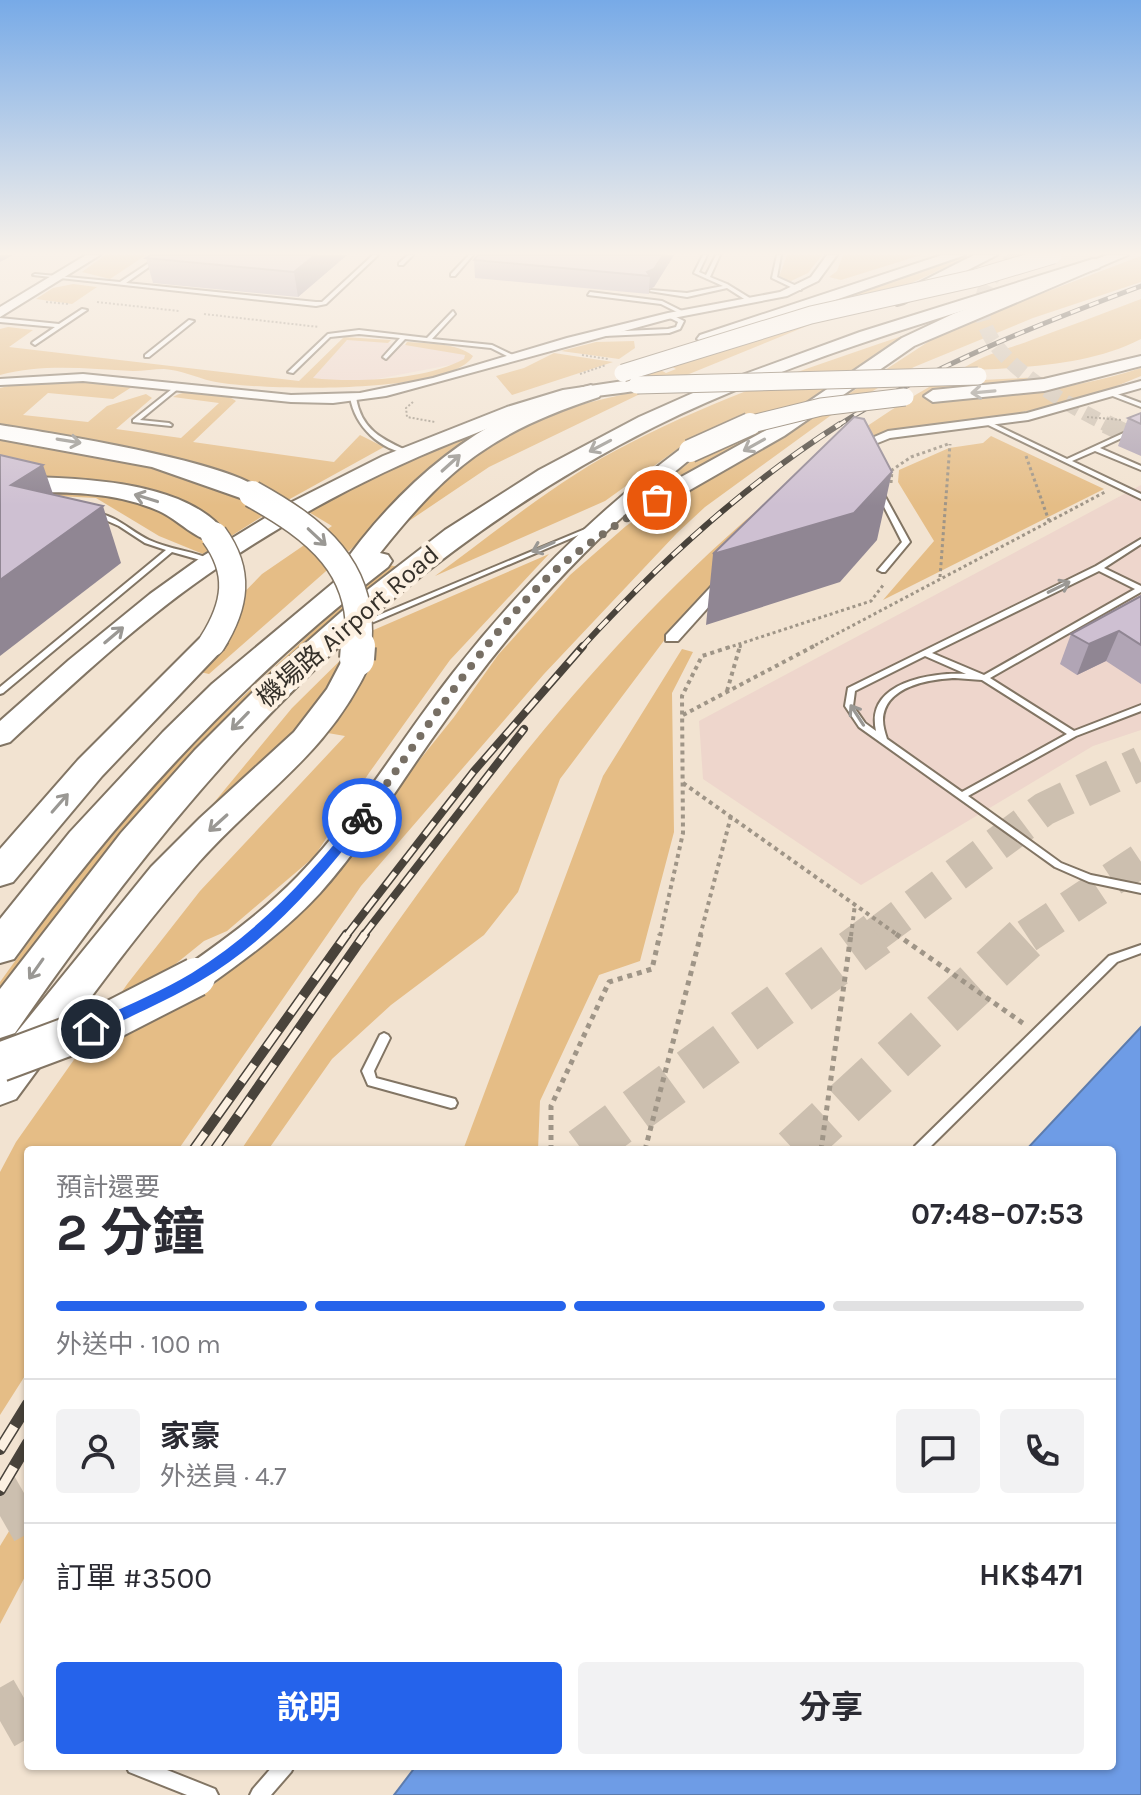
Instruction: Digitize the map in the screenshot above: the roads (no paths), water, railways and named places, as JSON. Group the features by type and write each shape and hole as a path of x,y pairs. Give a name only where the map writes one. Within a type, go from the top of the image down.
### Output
{"highway":[{"name":"機場路 Airport Road","path":"489,486 542,453 617,416 813,339"},
{"name":"機場路 Airport Road","path":"0,1021 73,918 174,791 319,643 414,565 491,510 636,427 777,368 859,339"},
{"path":"337,591 395,518 461,454 519,418 591,392"},
{"path":"0,432 137,454 205,474 252,494 304,526 341,563 360,608 361,633 357,659 338,700 311,737 212,828 168,874 0,1086"},
{"path":"0,485 85,487 141,496 182,512 213,548 231,562 236,586 230,612 212,643 90,768 0,873"},
{"name":"機場路 Airport Road","path":"0,948 36,899 164,752 241,674 337,591 464,502"}],"main road":[{"path":"1,734 213,548 400,455 520,400 705,339"},
{"path":"400,455 623,373 734,339"},
{"path":"551,575 642,508 777,432 915,339"},
{"path":"563,396 591,392 623,373 712,381 978,376 1059,369 1141,347"},
{"path":"0,1062 85,1032 196,977 259,931 320,872 454,689 551,575 641,487 690,451 732,430 789,413 850,402 1044,385 1141,361"}],"street":[{"path":"0,382 41,375 78,375 290,398 353,397 425,386 584,339"},
{"path":"836,462 850,451 878,438 1056,410 1141,384"},
{"path":"672,638 734,570"}],"lane":[{"path":"35,343 41,339"},
{"path":"147,356 169,339"},
{"path":"291,372 325,339"},
{"path":"386,357 402,339"},
{"path":"418,339 503,350 515,358"},
{"path":"479,369 484,356 480,346"},
{"path":"169,425 135,421 177,387"},
{"path":"1112,394 1141,405"},
{"path":"353,397 353,413 361,426 400,455"},
{"path":"986,422 1141,497"},
{"path":"1067,461 1141,427"},
{"path":"1094,448 1141,468"},
{"path":"875,483 906,542 882,570"},
{"path":"319,643 642,508"},
{"path":"91,513 103,516 169,551 213,548"},
{"path":"1141,541 1099,568 851,690 849,706 862,725 1058,865 1089,878 1141,889"},
{"path":"0,691 169,551"},
{"path":"1099,568 1141,589"},
{"path":"883,740 877,718 888,696 930,676 956,673 984,678 1141,589"},
{"path":"924,653 984,678 1073,734"},
{"path":"0,700 31,665"},
{"path":"963,795 1073,734 1141,708"},
{"path":"923,1146 1113,959 1141,949"},
{"path":"384,1038 368,1071 372,1082 451,1103"},
{"path":"145,1770 209,1795"},
{"path":"259,1795 281,1770"}],"water":[{"path":"1141,1027 1141,1795 394,1795 413,1770 1116,1770 1116,1146 1030,1146"}],"tunnel":[{"path":"993,339 1020,370 1043,388 1109,425"},
{"path":"1109,425 1141,441"},
{"path":"874,936 1044,809 1141,763"},
{"path":"1030,934 1141,860"},
{"path":"587,1146 877,934"},
{"path":"798,1146 1030,934"},
{"path":"0,1516 24,1502"},
{"path":"0,1721 24,1707"}],"railway":[{"path":"837,426 910,384 1009,339"},
{"path":"581,648 640,586 703,527 770,473 837,426"},
{"path":"346,936 474,771 583,646"},
{"path":"363,936 524,729"},
{"path":"196,1146 347,934"},
{"path":"217,1146 365,934"},
{"path":"0,1449 24,1410"},
{"path":"0,1490 24,1450"}]}
